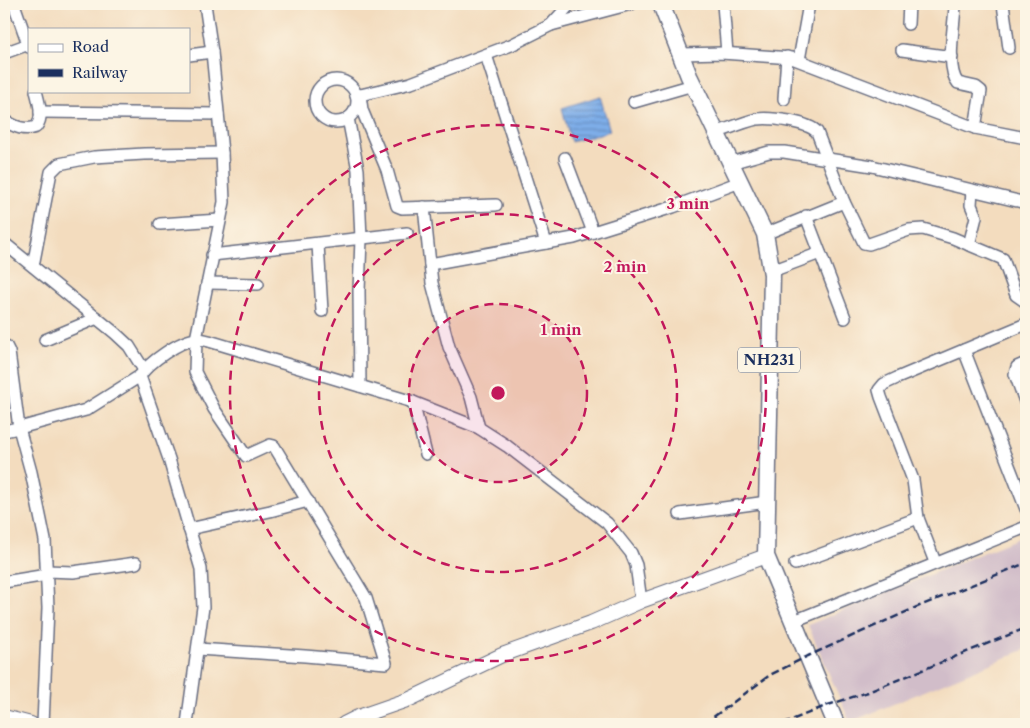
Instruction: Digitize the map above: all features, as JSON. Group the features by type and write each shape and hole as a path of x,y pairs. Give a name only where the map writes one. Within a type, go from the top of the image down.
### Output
{"highway":[{"name":"NH231","path":"662,4 693,85 765,234 772,271 766,556 836,724"}],"main road":[{"path":"344,724 358,717 410,699 502,655 591,623 641,601 766,556"},
{"path":"4,717 31,724"}],"street":[{"path":"198,649 386,663 366,598 274,446 270,445 249,456 245,454 214,409 198,380 195,368 196,339 224,202 222,153 212,52 205,4"},
{"path":"551,25 570,4"},
{"path":"358,95 411,83 526,38 589,9 631,4"},
{"path":"723,4 727,53"},
{"path":"799,60 809,4"},
{"path":"908,24 909,4"},
{"path":"955,4 953,72 955,79 962,85 976,87 981,91 975,128"},
{"path":"1003,4 1009,48"},
{"path":"4,12 15,7 28,45 4,52"},
{"path":"902,50 952,57"},
{"path":"190,55 212,52"},
{"path":"681,54 727,53 786,57 799,60 975,128 1026,138"},
{"path":"486,54 546,243"},
{"path":"784,99 786,57"},
{"path":"358,95 355,110 348,118 339,122 325,119 316,108 317,94 326,83 338,80 350,85 358,95 362,110 387,170 397,206 402,208 424,208 496,205"},
{"path":"634,102 693,85"},
{"path":"4,120 15,127 31,129 36,127 40,122 36,92"},
{"path":"40,112 218,114"},
{"path":"348,118 358,170 361,239 359,310 360,386"},
{"path":"716,133 758,119 812,127 817,132 844,202 862,240 866,244 909,230 930,230 1003,259 1016,295 1026,302"},
{"path":"731,163 772,152 784,152 872,166 1026,203"},
{"path":"33,266 50,172 59,164 94,157 222,153"},
{"path":"565,158 593,232"},
{"path":"430,264 546,243 593,232 673,207 740,182"},
{"path":"969,245 976,217 971,205 972,190"},
{"path":"765,234 844,202"},
{"path":"424,208 432,283 449,347 471,397 479,428"},
{"path":"806,216 845,318"},
{"path":"160,224 220,220"},
{"path":"212,255 407,233"},
{"path":"4,242 129,346 142,373 201,569 203,607 187,724"},
{"path":"318,244 322,311"},
{"path":"772,271 820,253"},
{"path":"207,283 258,284"},
{"path":"45,340 97,318"},
{"path":"935,562 918,518 913,480 879,390 884,384 1026,324"},
{"path":"4,430 19,428 86,410 142,373 167,352 196,339 209,341 413,402 479,428 507,446 608,523 631,553 636,565 641,601"},
{"path":"4,346 6,346 9,352 19,428 40,508 45,540 48,608 43,724"},
{"path":"964,350 1026,509"},
{"path":"1026,363 1018,367 1015,374 1026,404"},
{"path":"413,402 426,454"},
{"path":"189,528 308,501"},
{"path":"680,514 767,502"},
{"path":"795,564 918,518"},
{"path":"794,621 935,562 1026,527"},
{"path":"4,582 47,573 73,572 136,563"}],"shaded area":[{"path":"1026,535 1026,649 850,722 808,625"}],"water":[{"path":"600,96 610,131 571,142 562,108"}],"railway":[{"path":"704,724 770,675 917,607 1026,563"},
{"path":"782,724 828,705 868,692 1026,628"}]}
